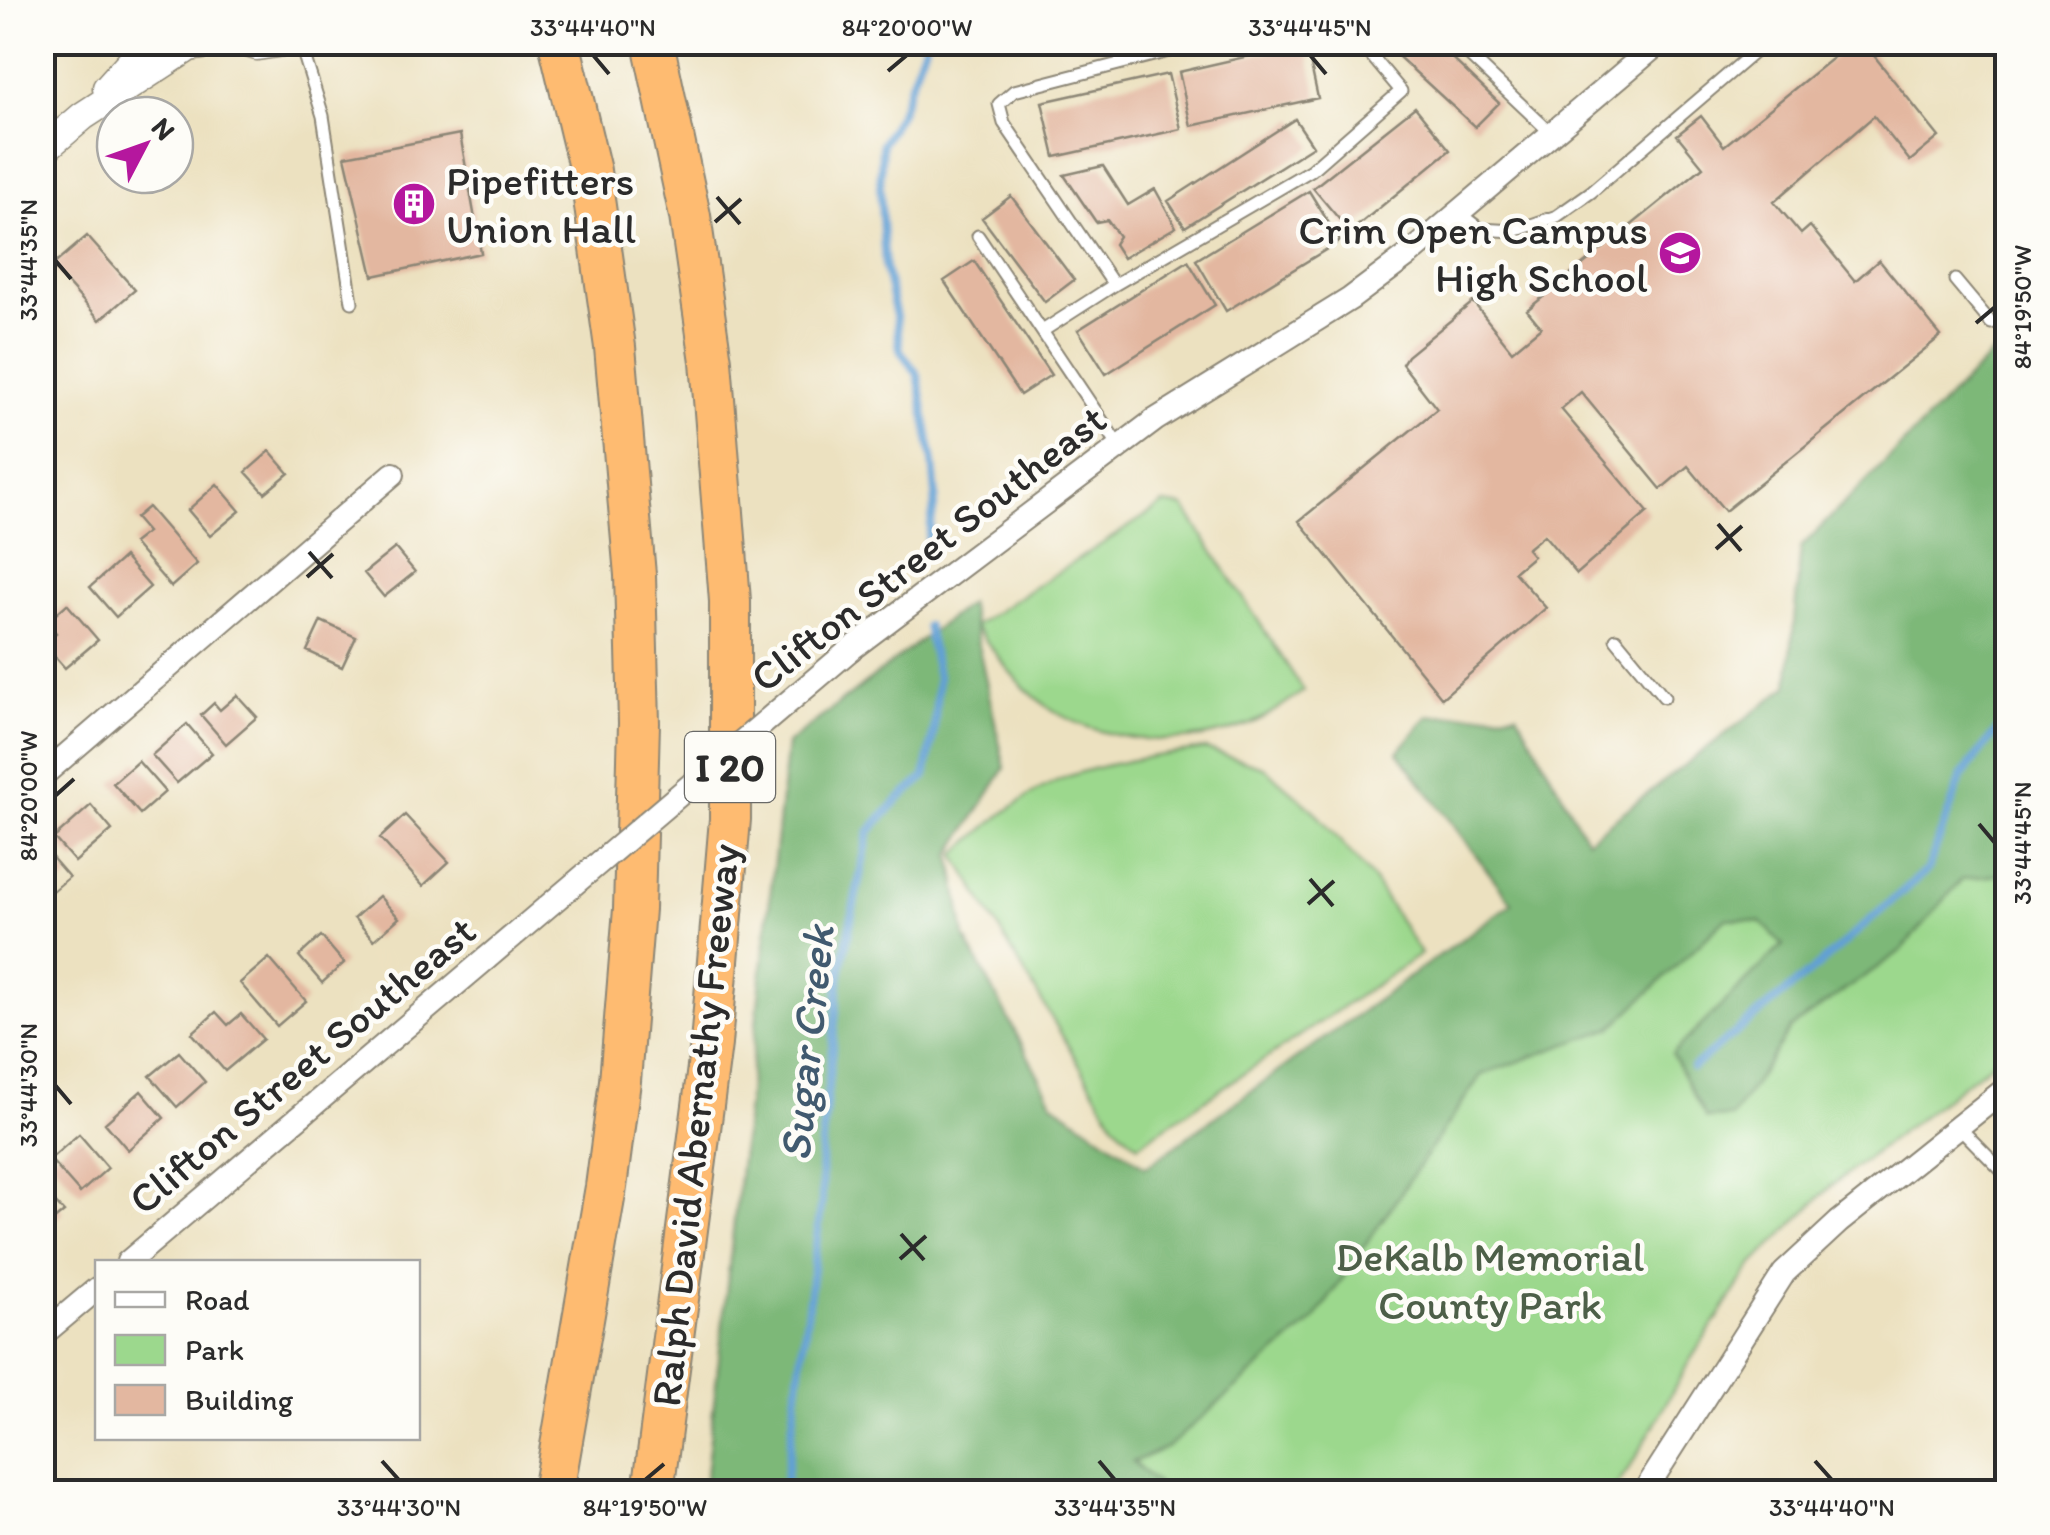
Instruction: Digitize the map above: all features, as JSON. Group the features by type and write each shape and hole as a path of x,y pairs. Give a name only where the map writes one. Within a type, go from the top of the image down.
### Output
{"highway":[{"name":"Ralph David Abernathy Freeway","path":"554,1492 620,1081 634,909 639,723 635,574 615,347 590,171 559,42"},
{"name":"Ralph David Abernathy Freeway","path":"653,42 690,216 712,360 730,602 730,820 711,1044 655,1480"},
{"path":"526,1492 580,1339"}],"street":[{"path":"83,116 148,42"},
{"path":"42,151 83,116 188,47 224,42"},
{"path":"244,42 257,46 283,42"},
{"name":"Clifton Street Southeast","path":"130,1260 851,649 1119,446 1214,381 1350,299 1660,42"},
{"path":"42,776 392,474"},
{"path":"1644,1492 1784,1273 1839,1222 2008,1087"},
{"path":"42,1335 95,1291"}],"lane":[{"path":"300,42 323,116 352,302"},
{"path":"1114,285 1004,123 1000,104 1014,91 1204,42"},
{"path":"1044,330 1311,170 1401,91 1360,42"},
{"path":"1454,42 1552,134"},
{"path":"1459,212 1480,229 1514,232 1556,216 1590,192 1766,42"},
{"path":"978,236 1119,446"},
{"path":"1955,280 1991,323"},
{"path":"1616,640 1664,697"},
{"path":"1958,1126 2008,1177"}],"green space":[{"path":"2007,339 2007,874 1962,879 1902,950 1791,1028 1732,1117 1706,1118 1672,1054 1783,945 1761,922 1726,918 1612,1028 1481,1075 1315,1319 1168,1447 1133,1462 1166,1492 704,1492 787,744 969,603 1005,768 951,854 965,937 1053,1103 1146,1167 1512,903 1398,752 1428,716 1517,713 1587,840 1788,686 1801,547"},
{"path":"1164,504 1184,507 1304,691 1245,726 1189,739 1132,738 1103,732 1051,709 1028,691 974,626"},
{"name":"DeKalb Memorial County Park","path":"1887,623 2007,764 2007,1051 1831,1186 1753,1264 1612,1492 778,1492 1091,1347"},
{"path":"1205,749 1264,767 1314,811 1372,878 1421,954 1138,1145 1115,1125 955,855 1002,815 1054,782 1108,765"}],"building":[{"path":"1390,42 1435,42 1499,103 1475,127 1387,46"},
{"path":"1852,42 1863,42 1939,137 1910,161 1874,116 1774,202 1801,234 1810,226 1855,281 1879,260 1941,336 1725,511 1688,466 1661,489 1581,392 1561,409 1648,512 1577,574 1544,535 1527,549 1533,556 1514,572 1546,608 1442,698 1299,521 1437,409 1402,364 1407,356 1473,302 1512,351 1541,327 1527,310 1703,167 1677,135 1701,116 1724,146"},
{"path":"1306,43 1318,98 1191,126 1179,72"},
{"path":"1168,74 1181,129 1055,157 1042,102"},
{"path":"1415,107 1450,150 1350,232 1313,188"},
{"path":"1295,119 1313,146 1185,227 1168,201"},
{"name":"Pipefitters Union Hall","path":"460,134 481,253 373,276 345,156"},
{"path":"1103,166 1128,205 1155,189 1176,227 1123,258 1114,244 1119,236 1107,220 1096,222 1064,175"},
{"path":"1309,191 1340,241 1226,311 1196,260"},
{"path":"1011,196 1074,280 1045,302 982,218"},
{"path":"87,236 135,290 100,320 52,266"},
{"path":"974,261 1051,375 1020,395 944,281"},
{"path":"1188,261 1215,305 1106,374 1078,330"},
{"path":"270,451 289,473 265,493 246,472"},
{"path":"217,484 240,511 210,536 188,510"},
{"path":"148,507 197,564 171,587 133,543 147,532 135,518"},
{"path":"395,548 415,572 384,597 364,573"},
{"path":"124,557 150,587 116,617 90,587"},
{"path":"67,604 98,640 65,668 44,644 56,633 47,622"},
{"path":"321,621 356,637 342,667 307,651"},
{"path":"237,695 257,717 226,744 201,715 214,703 220,710"},
{"path":"187,724 212,753 177,783 152,755"},
{"path":"138,761 165,792 140,814 113,783"},
{"path":"91,805 112,830 75,862 54,838"},
{"path":"405,815 449,862 423,886 380,838"},
{"path":"42,846 69,877 42,900"},
{"path":"379,896 399,918 374,940 354,918"},
{"path":"321,936 344,963 322,983 299,956"},
{"path":"269,958 306,1001 277,1026 240,983"},
{"path":"216,1012 228,1025 241,1014 263,1039 225,1071 192,1033"},
{"path":"179,1052 205,1082 177,1107 150,1076"},
{"path":"141,1091 164,1118 128,1150 105,1123"},
{"path":"79,1134 108,1168 80,1193 50,1159"},
{"path":"42,1188 64,1212 42,1230"}],"waterway":[{"name":"Sugar Creek","path":"926,42 900,112 882,144 880,188 885,268 900,350 918,375 933,462 936,496 928,540"},
{"name":"Sugar Creek","path":"784,1492 822,1199 821,1153 840,974 869,832 925,777 938,678 927,626"},
{"path":"1693,1067 1818,966 1928,869 1962,776 2008,716"}],"place":[{"name":"Pipefitters Union Hall","path":"414,204"},
{"name":"Crim Open Campus High School","path":"1680,253"}]}
